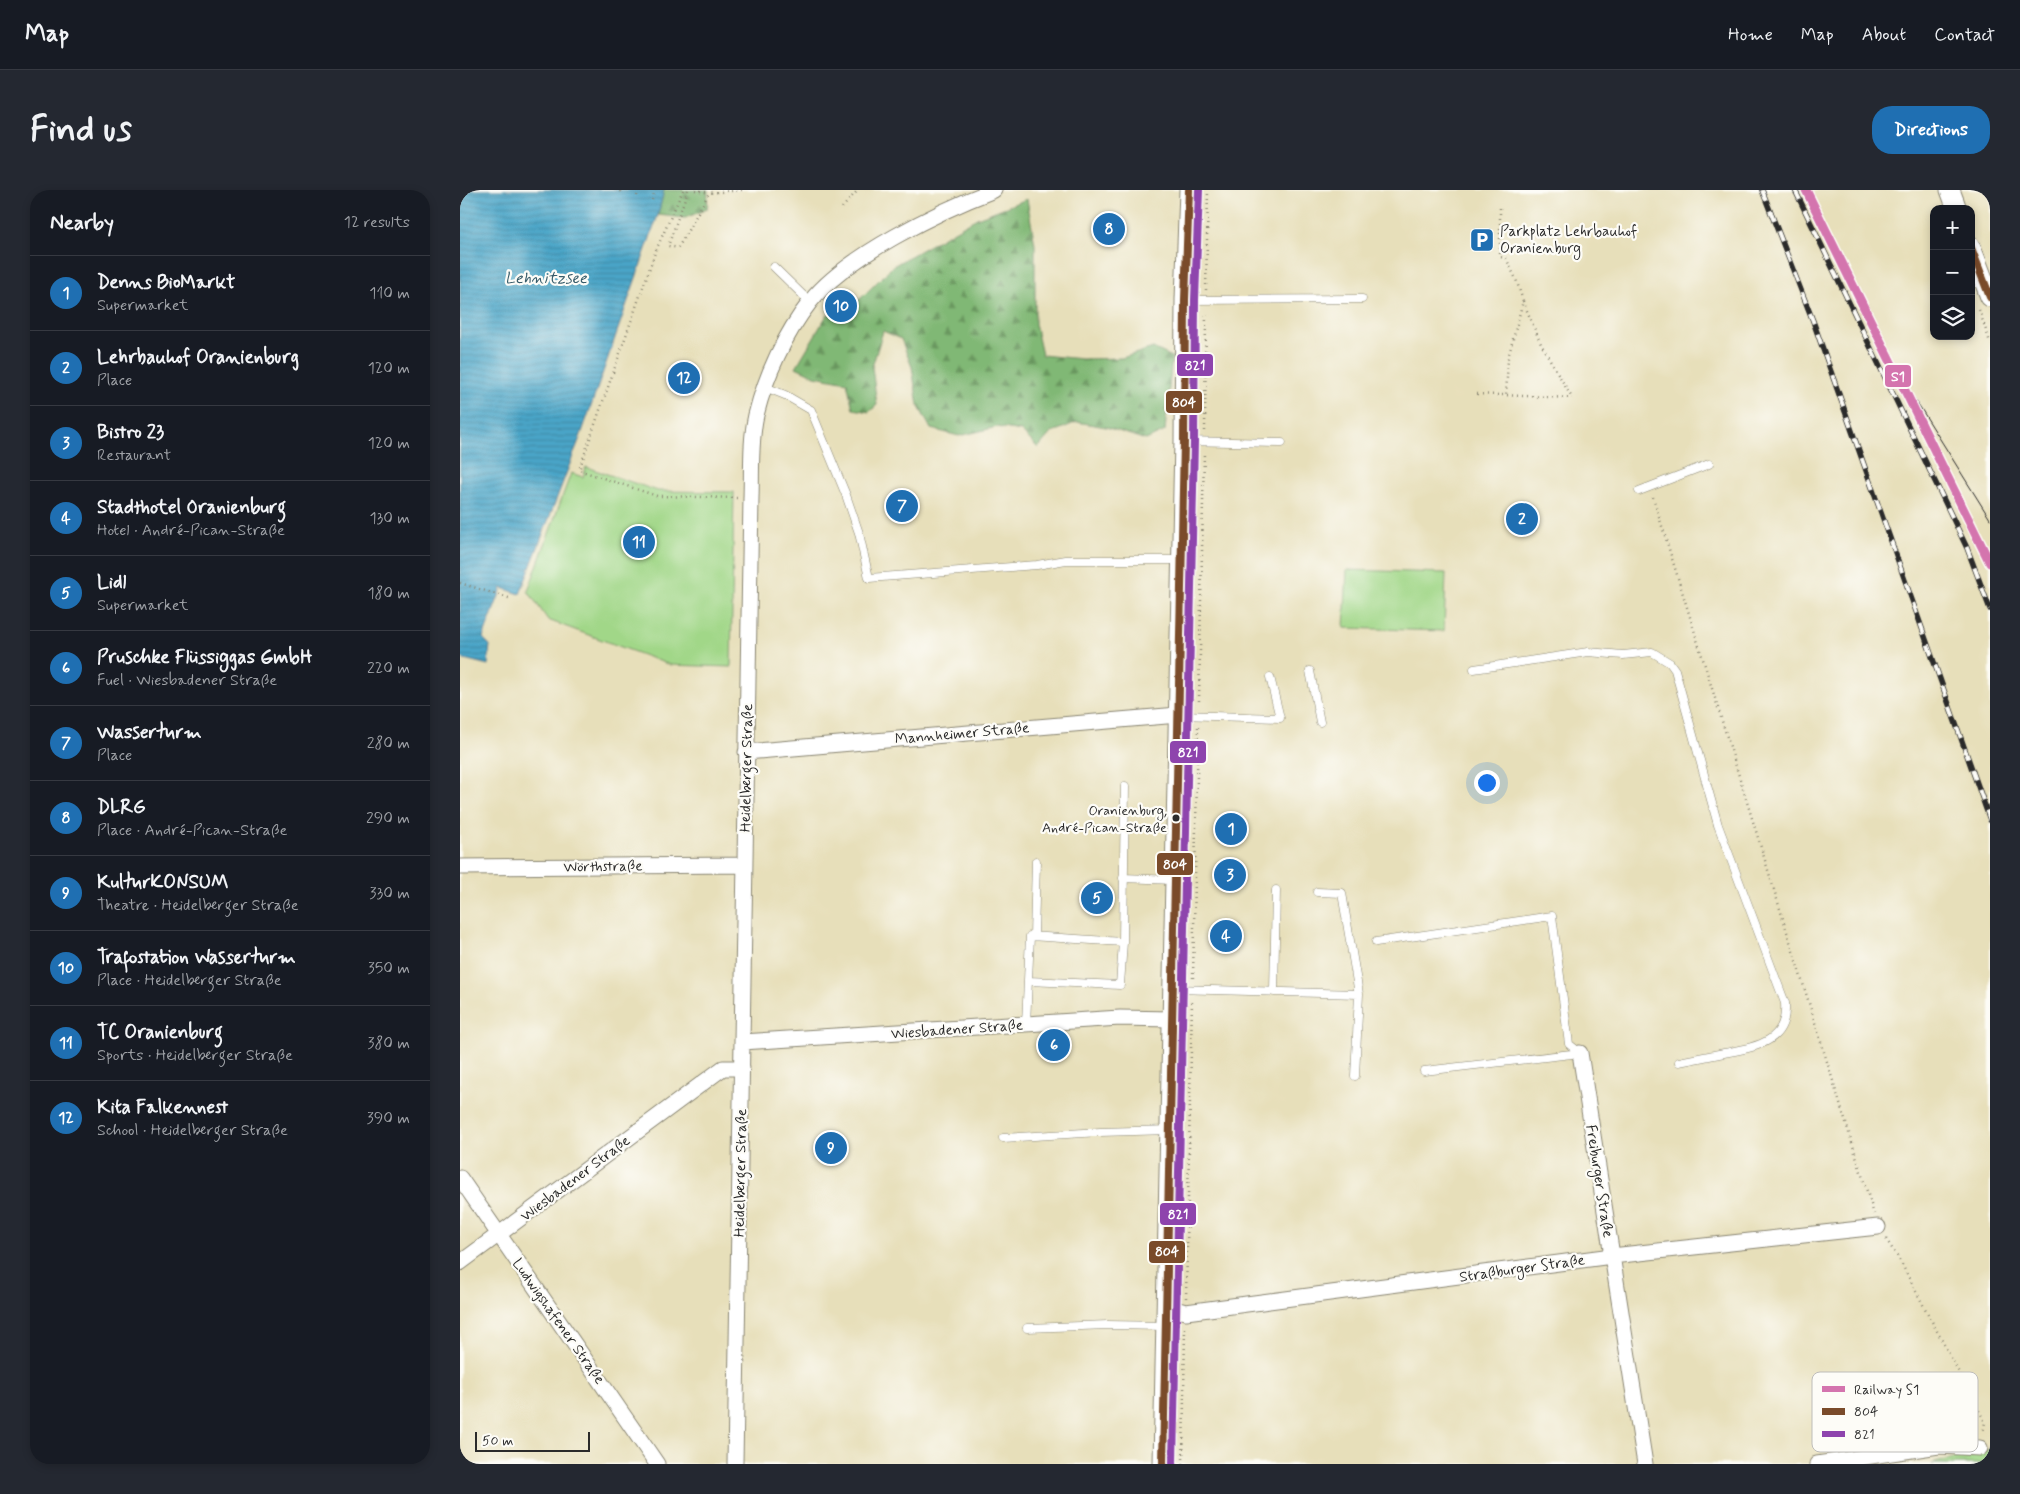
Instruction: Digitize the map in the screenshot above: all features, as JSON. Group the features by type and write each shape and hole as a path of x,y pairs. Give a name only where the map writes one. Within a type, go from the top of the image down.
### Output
{"street":[{"name":"Heidelberger Straße","path":"735,1464 751,498 752,452 756,416 765,387 784,344 810,302 836,277 864,255 912,229 994,190"},
{"path":"1163,1464 1184,441 1185,300 1189,190"},
{"path":"1950,190 1956,205"},
{"path":"1972,250 1984,302"},
{"name":"Mannheimer Straße","path":"746,752 1178,715"},
{"name":"Wörthstraße","path":"460,867 745,865"},
{"name":"Wiesbadener Straße","path":"742,1042 1120,1018 1171,1019"},
{"name":"Freiburger Straße","path":"1580,1053 1645,1464"},
{"name":"Wiesbadener Straße","path":"460,1263 723,1068 742,1068"},
{"name":"Ludwigshafener Straße","path":"460,1178 657,1464"},
{"name":"Straßburger Straße","path":"1167,1307 1186,1312 1612,1256 1878,1227"},
{"path":"1817,1464 1898,1452"}],"lane":[{"path":"774,267 810,302"},
{"path":"1185,300 1362,298"},
{"path":"765,387 811,410 846,495 859,533 869,578 1037,565 1066,560 1181,560"},
{"path":"1184,441 1282,442"},
{"path":"1639,492 1709,464"},
{"path":"1474,669 1588,652 1623,655 1652,652 1670,663 1675,670 1718,825 1785,1003 1786,1014 1780,1030 1764,1044 1678,1062"},
{"path":"1310,671 1320,722"},
{"path":"1178,715 1280,718 1270,677"},
{"path":"1028,981 1120,985 1123,942 1124,786"},
{"path":"1034,936 1036,861"},
{"path":"1124,878 1174,880"},
{"path":"1274,992 1276,890"},
{"path":"1317,892 1342,893 1359,994 1355,1076"},
{"path":"1376,942 1552,916 1569,1044 1580,1053"},
{"path":"1026,1024 1030,936 1123,942"},
{"path":"1172,989 1359,994"},
{"path":"1424,1072 1580,1053"},
{"path":"1004,1138 1170,1130"},
{"path":"1027,1328 1108,1325 1166,1326"}],"path":[{"path":"637,196 638,190"},
{"path":"652,200 655,190"},
{"path":"683,190 656,250 579,470 657,496 751,498"},
{"path":"688,190 668,246 678,248 709,193"},
{"path":"695,190 709,193 742,190"},
{"path":"842,208 858,190"},
{"path":"1206,294 1208,190"},
{"path":"1477,394 1572,398 1541,344 1506,258 1500,258 1500,208"},
{"path":"1506,395 1508,358 1523,301"},
{"path":"1984,302 1990,342"},
{"path":"1205,440 1206,308"},
{"path":"1199,700 1204,446"},
{"path":"1650,487 1878,1227 1899,1259 1959,1372"},
{"path":"460,583 512,599"},
{"path":"1186,1304 1198,726"},
{"path":"1183,1464 1186,1320"},
{"path":"1978,1409 1985,1422 1980,1448"}],"green space":[{"path":"664,190 708,190 707,209 685,218 658,215"},
{"path":"1027,199 1035,245 1035,324 1042,355 1082,359 1122,358 1153,348 1172,357 1165,431 1146,440 1106,427 1077,422 1051,433 1038,448 1021,431 997,427 959,436 931,429 918,405 912,367 901,339 883,331 872,367 877,405 869,412 853,409 847,382 815,376 796,367 827,315 855,304 893,266 977,218"},
{"path":"586,467 658,491 734,492 731,667 670,665 548,620 528,591 571,473 583,477"},
{"path":"1347,570 1446,573 1444,631 1344,628"},
{"path":"1990,1449 1990,1464 1931,1464"}],"water":[{"name":"Lehnitzsee","path":"460,190 664,190 658,215 581,435 520,594 502,588 483,638 490,645 488,665 460,658"}],"tram line":[{"path":"1866,314 1915,399 1990,519"}],"railway":[{"path":"1762,190 1813,321 1990,820"},
{"path":"1795,190 1967,548 1990,609"}],"rail line":[{"name":"S1","path":"1806,190 1990,563"}],"transit line":[{"name":"804","path":"1163,1464 1184,441 1185,300 1189,190"},
{"name":"821","path":"1173,1464 1194,441 1195,300 1199,190"},
{"name":"804","path":"1972,250 1990,297"}],"place":[{"name":"DLRG","path":"1109,229"},
{"name":"Parkplatz Lehrbauhof Oranienburg","path":"1482,240"},
{"name":"Trafostation Wasserturm","path":"841,306"},
{"name":"Kita Falkennest","path":"684,378"},
{"name":"Wasserturm","path":"902,506"},
{"name":"Lehrbauhof Oranienburg","path":"1522,519"},
{"name":"TC Oranienburg","path":"639,542"},
{"name":"Oranienburg, André-Pican-Straße","path":"1176,818"},
{"name":"Denns BioMarkt","path":"1231,829"},
{"name":"Bistro 23","path":"1230,875"},
{"name":"Lidl","path":"1097,898"},
{"name":"Stadthotel Oranienburg","path":"1226,936"},
{"name":"Pruschke Flüssiggas GmbH","path":"1054,1045"},
{"name":"KulturKONSUM","path":"831,1148"}]}
